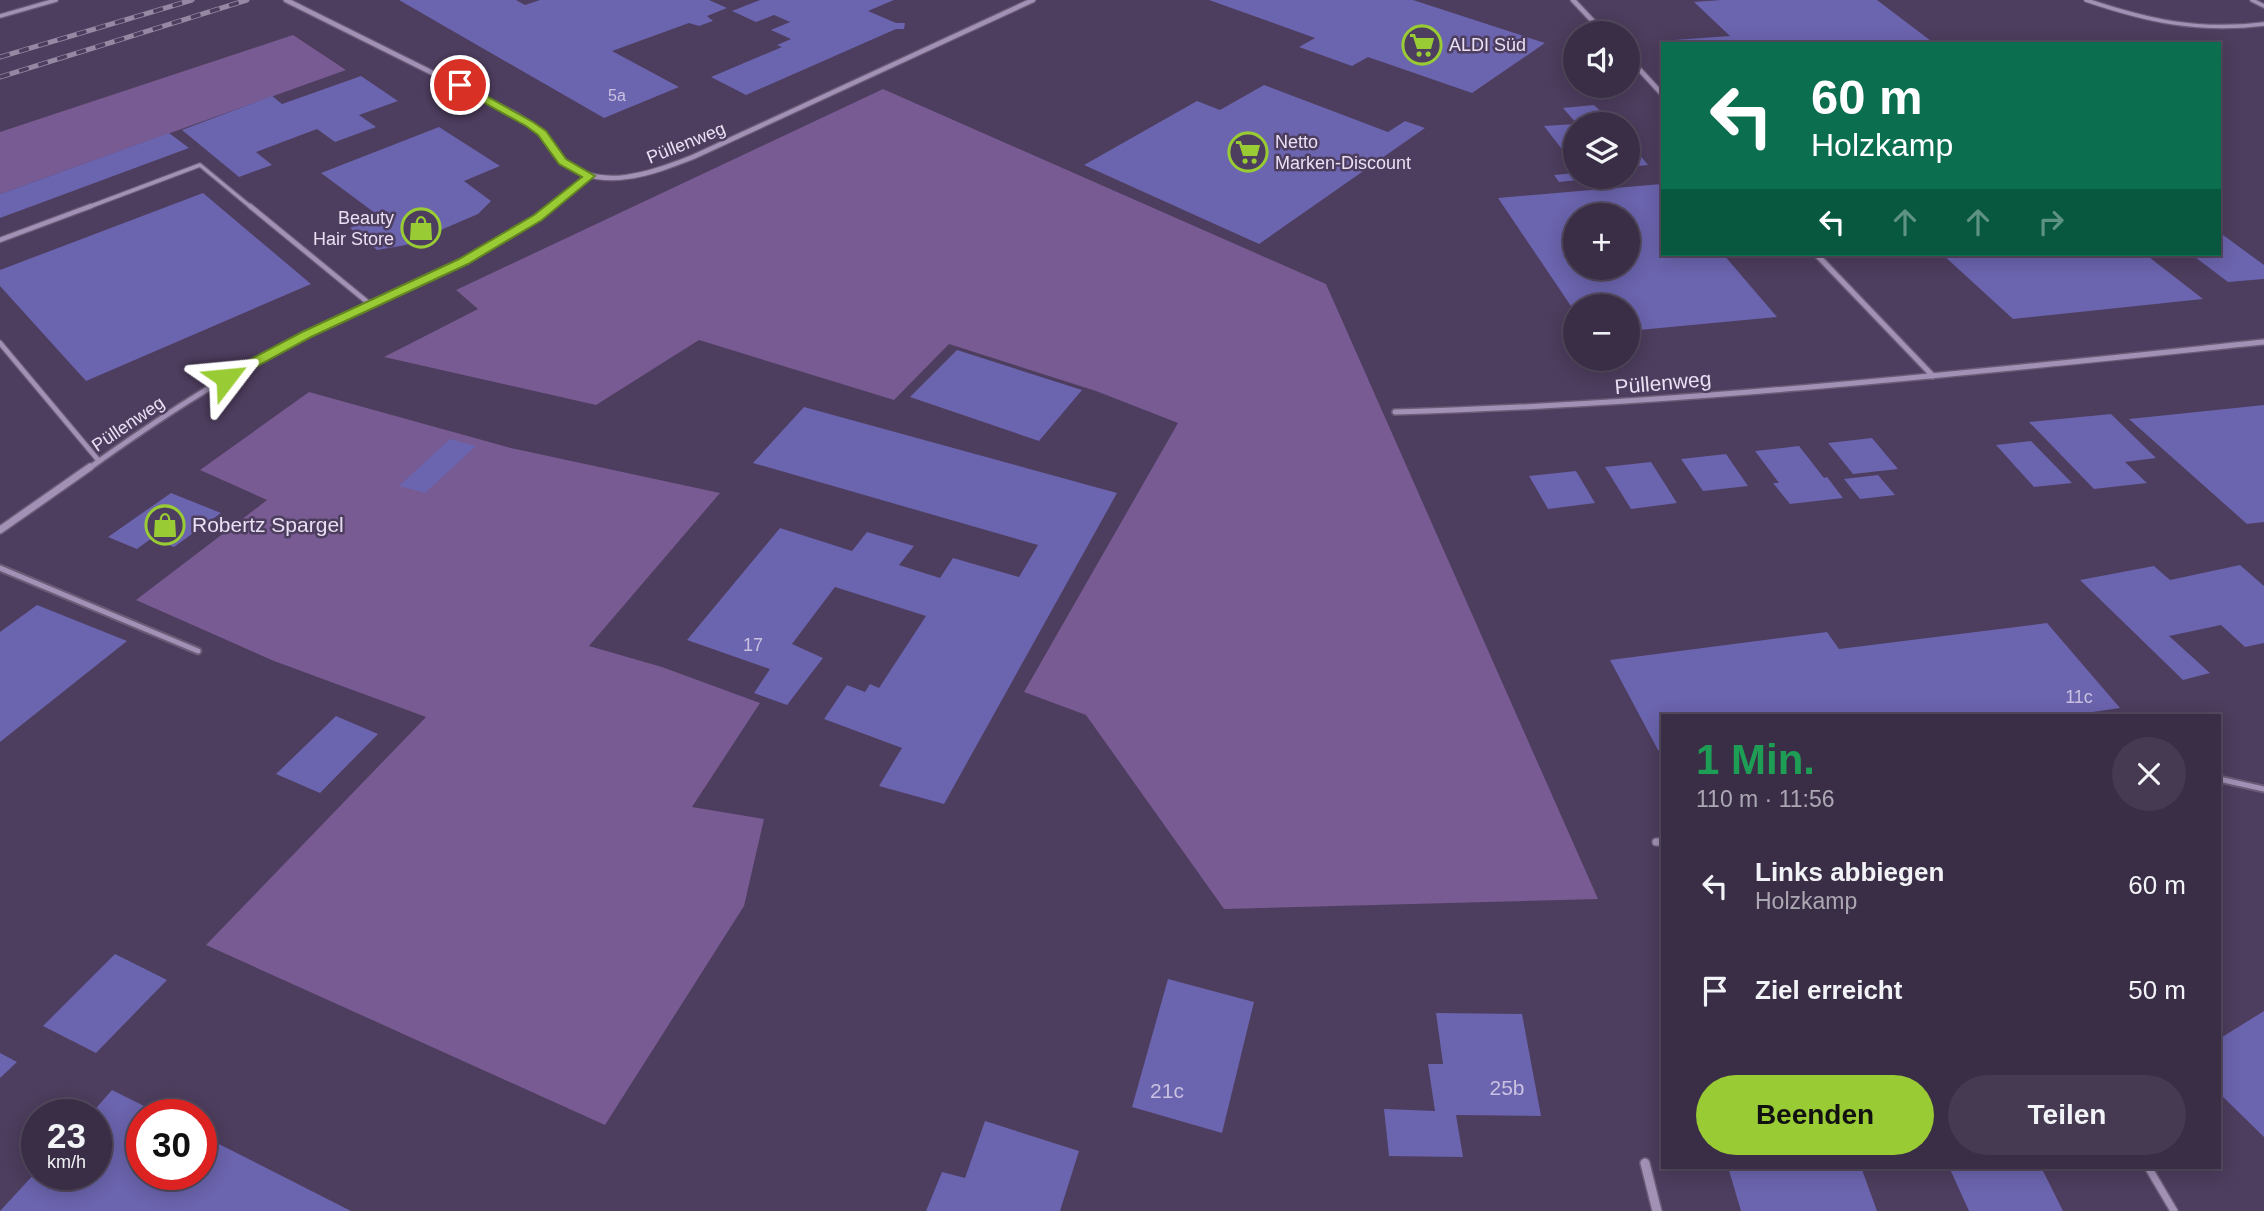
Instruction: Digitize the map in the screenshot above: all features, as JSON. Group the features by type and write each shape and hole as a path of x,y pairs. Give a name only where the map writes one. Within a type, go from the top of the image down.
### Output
{"street":[{"path":"286,0 515,114 542,133 562,162 590,176"},
{"name":"Püllenweg","path":"0,530 226,378 306,335 464,261 504,239 538,217 590,176 614,180 639,176 693,158 1033,0"},
{"path":"1573,0 1593,21"},
{"path":"1640,70 1661,93"},
{"path":"1818,256 1933,376"},
{"name":"Püllenweg","path":"1395,412 1517,410 1619,404 1933,376 2264,342"},
{"path":"1645,1163 1657,1211"}],"lane":[{"path":"0,16 56,0"},
{"path":"2087,0 2180,28 2227,30 2264,24"},
{"path":"2252,0 2264,6"},
{"path":"0,240 200,165 371,305"},
{"path":"0,343 99,461"},
{"path":"0,568 198,651"},
{"path":"2221,779 2264,789"},
{"path":"2149,1169 2174,1211"}],"shaded area":[{"path":"293,35 346,70 0,194 0,132"},
{"path":"883,89 1326,284 1598,899 1224,909 1086,715 1024,692 1178,423 1096,391 949,344 894,400 699,340 596,405 384,357 478,309 456,290"},
{"path":"309,392 511,448 720,493 589,646 662,667 760,703 692,807 764,819 744,906 605,1125 206,945 426,717 274,661 136,600 267,500 200,470"}],"building":[{"path":"399,0 516,0 525,5 540,0 709,0 727,8 707,16 713,21 699,26 689,23 612,51 679,87 604,118"},
{"path":"760,0 894,0 868,11 896,23 905,23 904,29 896,29 746,95 711,77 782,47 777,45 791,39 771,30 790,22 774,15 756,22 732,11"},
{"name":"ALDI Süd","path":"1209,0 1413,0 1545,43 1472,93 1368,57 1352,66 1299,47 1315,38"},
{"path":"1877,0 1932,42 1676,42 1674,40 1730,36 1694,2"},
{"path":"361,76 398,101 359,115 376,127 335,142 317,129 256,152 272,165 239,177 182,130 272,96 282,104"},
{"name":"Netto Marken-Discount","path":"1264,85 1388,132 1405,121 1425,128 1259,244 1084,165 1197,101 1220,110"},
{"path":"1594,105 1601,112 1566,112 1563,108"},
{"path":"1563,125 1563,151 1544,126"},
{"path":"439,127 500,166 464,181 491,201 478,214 406,245 377,250 350,228 379,216 321,173"},
{"path":"169,133 189,148 0,218 0,194"},
{"path":"1640,155 1648,165 1640,166"},
{"path":"1563,174 1563,182 1559,182 1554,175"},
{"path":"1661,184 1661,256 1725,256 1777,317 1640,330 1640,294 1563,294 1498,198 1603,189 1640,189 1640,186"},
{"path":"203,193 311,284 86,381 0,286 0,270"},
{"path":"2221,233 2264,265 2264,279 2228,282 2194,256 2221,256"},
{"path":"1944,256 2148,256 2203,299 2013,319"},
{"path":"957,350 1082,390 1039,441 910,397"},
{"path":"2264,405 2264,522 2247,524 2129,419"},
{"path":"804,407 1117,493 944,804 879,786 902,748 824,719 847,685 865,692 870,684 879,688 926,616 835,587 792,644 823,658 787,705 754,693 770,669 687,640 780,528 852,551 867,532 914,546 899,565 940,578 953,558 1019,577 1038,545 753,463"},
{"path":"2111,414 2156,458 2125,462 2147,483 2094,489 2029,422"},
{"path":"1872,438 1898,469 1853,474 1828,443"},
{"path":"450,439 476,446 425,493 399,486"},
{"path":"2031,441 2072,483 2034,487 1996,445"},
{"path":"1799,446 1843,498 1790,504 1773,483 1779,483 1755,451"},
{"path":"1726,454 1748,486 1703,491 1681,459"},
{"path":"1651,462 1677,503 1631,509 1605,467"},
{"path":"1576,471 1595,503 1548,509 1529,476"},
{"path":"1878,475 1895,495 1860,499 1844,479"},
{"name":"Robertz Spargel","path":"171,493 221,513 174,547 152,538 137,549 108,537"},
{"path":"2240,565 2264,586 2264,643 2245,647 2221,625 2169,636 2210,673 2183,680 2080,580 2154,566 2170,580"},
{"path":"37,605 127,641 0,742 0,632"},
{"path":"2047,623 2120,708 2079,714 1661,714 1661,749 1658,750 1610,660 1827,632 1839,649"},
{"path":"336,716 378,734 320,793 276,774"},
{"path":"115,954 167,980 96,1053 43,1026"},
{"path":"1168,979 1254,1002 1222,1133 1132,1107"},
{"path":"2264,1011 2264,1137 2221,1095 2221,1038"},
{"path":"1436,1013 1522,1014 1541,1116 1456,1115 1463,1157 1389,1156 1384,1109 1435,1111 1428,1064 1443,1064"},
{"path":"0,1053 17,1062 0,1078"},
{"path":"112,1090 130,1099 126,1099 126,1190 217,1190 217,1143 351,1211 0,1211 21,1188 112,1190 112,1099 104,1099"},
{"path":"985,1121 1079,1151 1060,1211 926,1211 942,1172 965,1178"},
{"path":"1729,1169 1862,1169 1877,1211 1741,1211"},
{"path":"1950,1169 2042,1169 2063,1211 1969,1211"}],"railway":[{"path":"0,57 192,0"},
{"path":"0,77 247,0"}],"place":[{"name":"ALDI Süd","path":"1422,45"},
{"name":"Netto Marken-Discount","path":"1248,152"},
{"name":"Beauty Hair Store","path":"421,228"},
{"name":"Robertz Spargel","path":"165,525"}],"route":[{"path":"226,378 270,353 464,261 504,239 538,217 590,176 562,162 542,133 530,124 460,85"}]}
